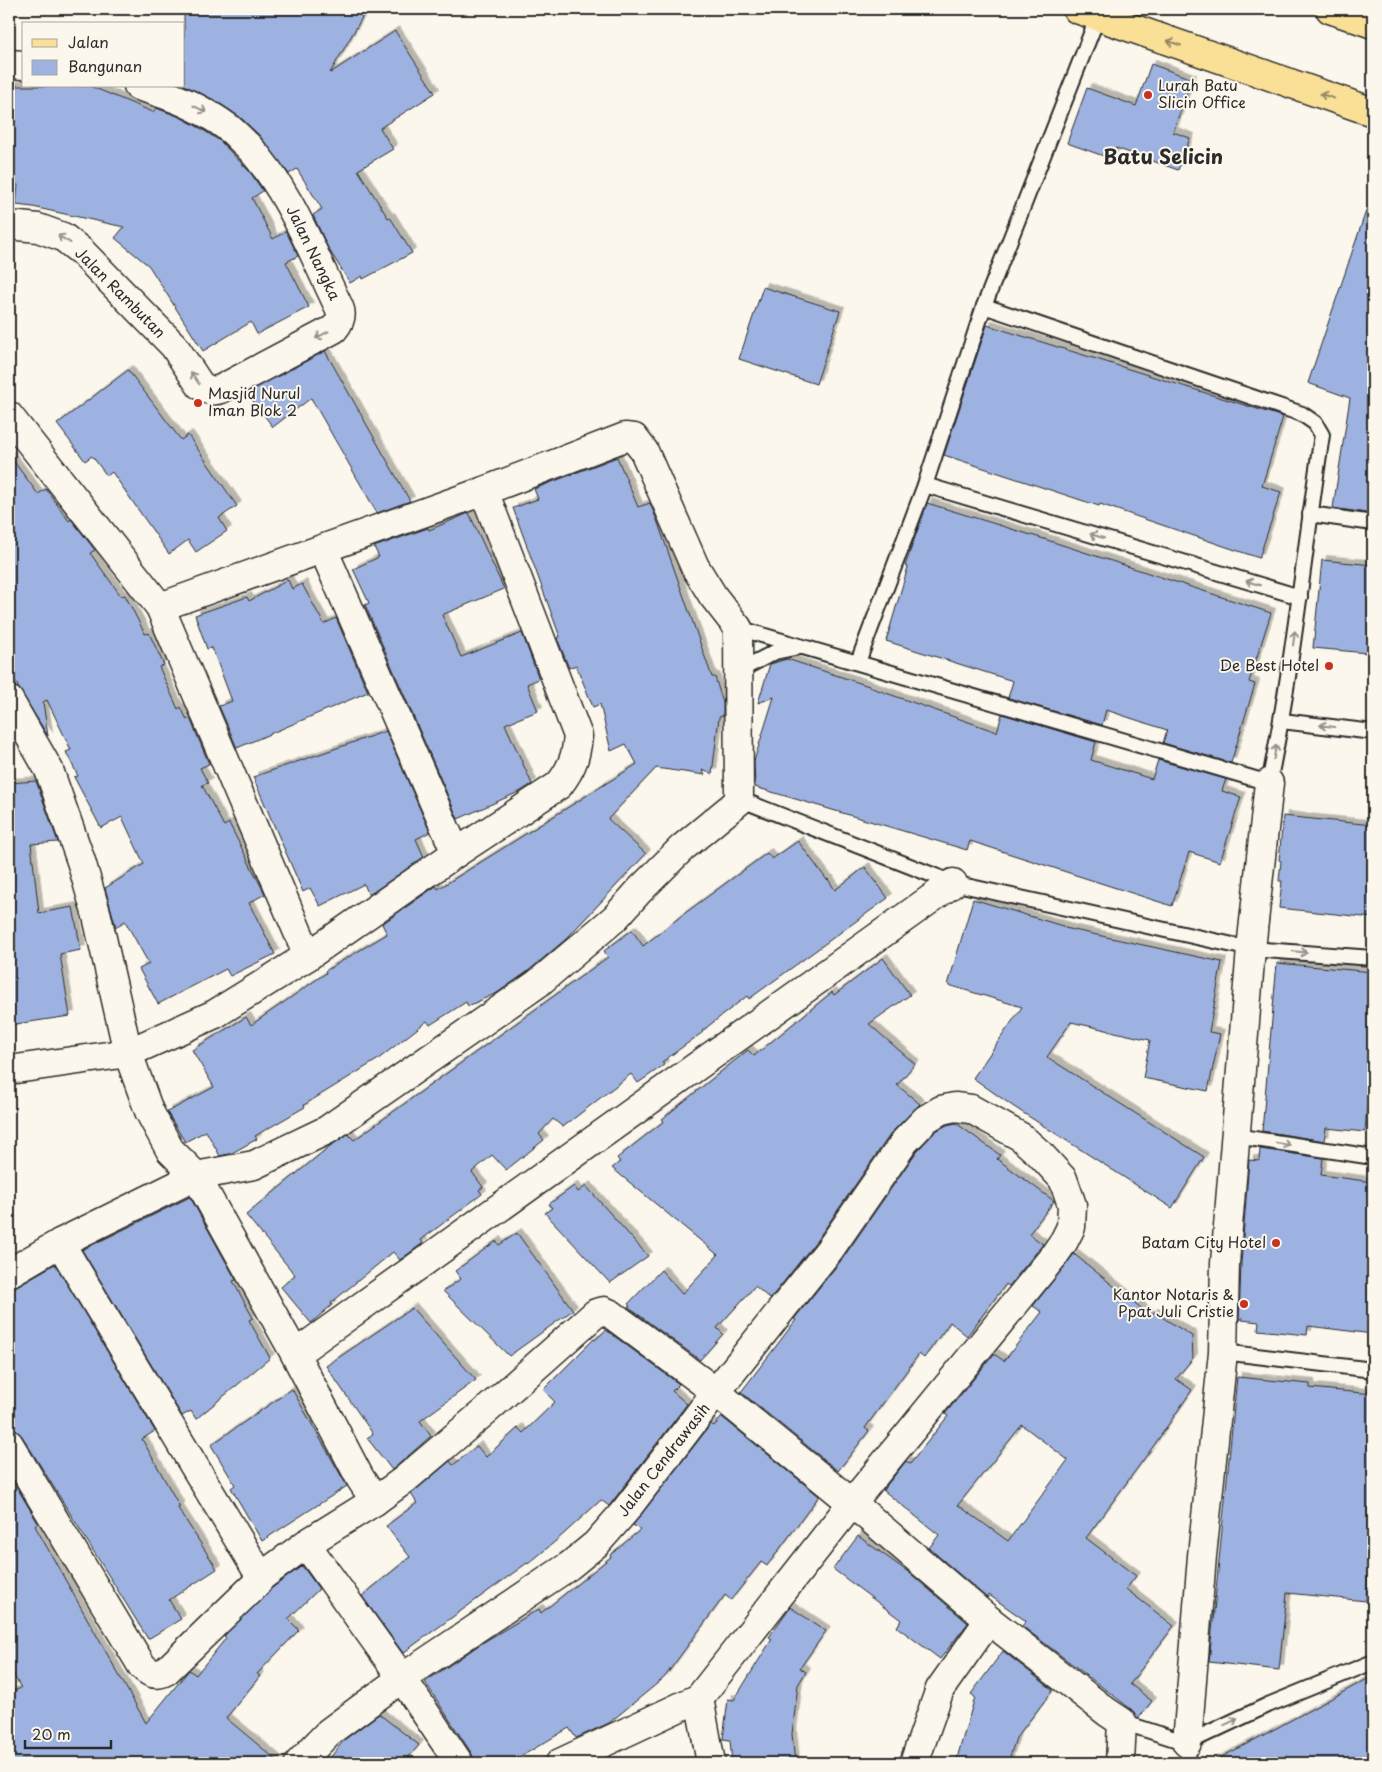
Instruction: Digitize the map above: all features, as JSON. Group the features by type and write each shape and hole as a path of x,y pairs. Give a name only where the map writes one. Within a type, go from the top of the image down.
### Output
{"main road":[{"path":"1330,9 1373,24"},
{"path":"1088,12 1373,112"}],"street":[{"path":"9,64 22,65"},
{"name":"Jalan Nangka","path":"145,88 172,96 205,112 232,130 263,162 285,196 341,311 339,322 334,329 213,391 200,385 174,346"},
{"name":"Jalan Rambutan","path":"9,225 38,228 63,237 82,252 174,346"},
{"path":"9,416 160,607 308,956"},
{"path":"9,1273 60,1243 196,1176 254,1165 327,1130 537,984 615,918 682,848 739,801 738,628 713,596 695,567 644,451 634,438 625,437 484,491 160,607"},
{"path":"9,1070 128,1053 215,1014 308,956 456,853 559,785 570,770 577,752 578,736 484,491"},
{"path":"323,549 456,853"},
{"path":"9,700 49,770 81,860 97,916 128,1053 149,1111 170,1150 196,1176 295,1354 360,1478 375,1501"},
{"path":"1188,1753 1202,1556 1223,1352 1225,1263 1235,1136 1251,949 1269,782"},
{"path":"295,1354 953,883"},
{"name":"Jalan Cendrawasih","path":"300,1763 329,1732 402,1678 568,1566 596,1544 631,1504 716,1392 830,1249 905,1141 926,1120 941,1110 956,1107 971,1109 1021,1137 1062,1179 1072,1205 1071,1227 1064,1242 1053,1257 852,1503"},
{"path":"60,1243 261,1576"},
{"path":"9,1444 142,1666 147,1672 155,1675 161,1674 257,1583 261,1576 306,1544 375,1501 411,1474 600,1311 611,1314 716,1392 852,1503 989,1620 1122,1722 1120,1763"},
{"path":"560,1763 699,1698 852,1503"},
{"path":"306,1544 460,1763"},
{"path":"914,1763 940,1689 989,1620"},
{"path":"699,1698 711,1763"}],"lane":[{"path":"858,662 925,485 984,306 1088,12"},
{"path":"738,628 1269,782 1282,721 1322,435 1315,423 1302,414 984,306"},
{"path":"925,485 1300,597"},
{"path":"1310,514 1373,523"},
{"path":"738,671 775,652 802,646"},
{"path":"1282,721 1373,732"},
{"path":"739,801 752,804 953,883 1251,949 1373,958"},
{"path":"1235,1136 1373,1157"},
{"path":"1223,1352 1373,1370"},
{"path":"1122,1722 1188,1753 1268,1705 1373,1662"}],"building":[{"path":"184,9 367,9 330,73 395,31 435,93 380,128 393,149 358,170 412,253 363,279 362,276 350,283 328,248 313,215 322,209 297,169 289,174 259,135 240,117 216,101 185,86"},
{"path":"1151,64 1192,79 1173,132 1190,138 1178,170 1116,148 1112,159 1067,143 1087,88 1136,106"},
{"path":"9,86 22,86 22,88 95,88 153,112 156,108 180,117 220,141 250,172 263,191 252,198 273,239 286,231 298,256 286,262 309,307 257,334 251,322 203,351 149,266 115,238 124,227 16,205 18,185 9,184"},
{"path":"1369,202 1373,203 1373,514 1333,508 1350,398 1308,383"},
{"path":"763,287 840,311 816,384 739,359"},
{"path":"987,325 1283,417 1262,486 1281,492 1259,558 1100,504 1099,506 944,455"},
{"path":"325,351 410,501 377,513 311,398 273,427 247,393"},
{"path":"128,370 181,440 188,435 237,506 219,518 227,531 196,552 188,540 169,554 112,472 107,476 92,456 85,461 57,424"},
{"path":"9,455 38,494 46,489 69,521 71,519 95,550 90,553 121,596 125,595 145,634 149,633 164,665 159,667 178,709 181,707 187,720 190,718 209,764 200,768 208,783 202,785 224,826 229,823 265,894 249,903 275,954 230,976 226,969 158,1004 139,969 149,964 125,921 116,927 105,888 144,864 122,817 101,828 74,777 78,776 66,752 71,750 47,700 43,702 48,736 19,689 9,666"},
{"path":"617,457 638,507 650,503 723,703 723,716 719,717 712,774 702,770 705,775 656,768 608,819 646,854 566,939 527,972 497,993 468,1006 466,1002 430,1025 427,1021 377,1060 304,1105 305,1107 255,1136 257,1139 232,1153 220,1156 206,1131 185,1142 167,1112 214,1087 192,1050 246,1017 251,1025 326,973 325,971 387,934 382,924 436,886 438,889 637,764 626,744 611,751 600,704 593,707 576,665 569,668 557,638 560,637 513,508 538,499 534,489"},
{"path":"927,503 1271,613 1249,682 1255,684 1231,763 1163,743 1167,730 1106,710 1102,725 1008,698 1013,681 886,641 908,567 905,566"},
{"path":"469,513 504,589 442,615 461,657 522,633 539,679 527,684 538,711 505,724 532,784 521,791 458,819 365,605 369,603 353,569 379,557 374,547 428,528 429,530"},
{"path":"1322,560 1373,565 1373,594 1367,653 1313,648"},
{"path":"288,580 292,589 302,584 324,624 336,618 368,692 237,748 219,706 232,701 212,648 207,649 195,615 247,597 249,601"},
{"path":"787,659 997,732 1002,714 1096,742 1091,760 1152,779 1158,760 1226,779 1222,791 1241,797 1220,862 1189,852 1172,906 970,841 967,850 755,787 754,761 774,697 758,703 770,664"},
{"path":"386,731 430,832 416,839 424,857 369,895 364,884 320,906 310,888 303,892 253,777"},
{"path":"36,781 58,842 31,844 39,913 73,907 81,950 60,954 70,1016 9,1025 9,967 13,966 9,942 9,783"},
{"path":"1283,816 1373,825 1373,918 1279,908 1282,881 1279,881 1281,861 1279,860"},
{"path":"798,841 835,890 865,867 888,898 749,999 747,996 662,1062 664,1065 638,1083 631,1074 563,1127 553,1119 539,1134 544,1140 506,1170 492,1155 472,1172 483,1187 479,1190 482,1194 421,1240 423,1243 400,1260 393,1252 331,1303 332,1305 311,1323 281,1287 295,1275 246,1215 330,1146 348,1134 354,1140 608,957 604,951 632,930 643,946 767,853 772,859"},
{"path":"973,899 1065,928 1222,962 1209,1032 1220,1034 1208,1091 1143,1078 1150,1040 1071,1022 1047,1057 1204,1157 1172,1208 1014,1107 973,1078 1022,1007 948,985"},
{"path":"883,958 910,995 869,1024 915,1064 897,1085 920,1104 892,1132 817,1240 770,1299 755,1286 717,1328 723,1334 700,1360 628,1307 630,1306 628,1304 661,1270 682,1294 718,1255 612,1168 620,1162 617,1158 748,1050 754,1056 832,992 834,995"},
{"path":"1277,963 1373,972 1373,1034 1365,1132 1326,1128 1324,1141 1262,1131"},
{"path":"956,1123 1000,1155 997,1159 1054,1201 1029,1234 1043,1244 1009,1286 1006,1284 967,1336 950,1322 924,1358 919,1354 865,1428 869,1431 838,1471 741,1392 796,1320 794,1319 843,1258 917,1151 936,1131"},
{"path":"1260,1149 1323,1158 1321,1175 1373,1182 1373,1334 1308,1326 1307,1335 1258,1330 1259,1322 1242,1320 1242,1317 1239,1322 1241,1264 1249,1160 1259,1161"},
{"path":"574,1186 578,1192 586,1186 648,1256 610,1283 545,1213 552,1208 549,1204"},
{"path":"190,1197 236,1280 233,1281 253,1318 249,1320 270,1358 196,1419 191,1411 182,1416 82,1250"},
{"path":"517,1233 573,1310 509,1356 443,1291 461,1279 455,1271 496,1241 499,1245"},
{"path":"1074,1254 1151,1316 1154,1312 1192,1336 1193,1358 1176,1379 1192,1390 1086,1538 1136,1576 1126,1589 1174,1626 1130,1684 1152,1701 1139,1718 1131,1709 1022,1626 1026,1621 989,1595 987,1598 929,1548 939,1535 883,1490 906,1461 910,1464 948,1416 945,1414 994,1354 1004,1361 1042,1312 1033,1306","holes":["1022,1425 1068,1460 1008,1541 958,1505"]},
{"path":"55,1264 155,1431 142,1439 180,1507 178,1508 217,1569 169,1600 181,1619 148,1639 22,1436 16,1430 9,1428 9,1289"},
{"path":"412,1308 476,1380 420,1421 431,1436 392,1470 367,1438 373,1434 326,1366"},
{"path":"606,1330 679,1384 672,1391 687,1404 609,1506 601,1500 528,1564 403,1653 362,1596 410,1557 386,1526 417,1503 411,1494 450,1461 453,1465 477,1446 486,1457 518,1428 523,1433 555,1402 543,1390 594,1339"},
{"path":"1237,1377 1310,1384 1310,1388 1373,1394 1373,1542 1371,1542 1366,1601 1287,1593 1279,1670 1209,1662"},
{"path":"292,1389 347,1486 262,1541 231,1488 235,1485 211,1445"},
{"path":"722,1417 819,1496 767,1566 761,1562 731,1600 725,1595 664,1678 609,1723 576,1738 569,1728 510,1763 474,1763 472,1754 425,1682 482,1643 539,1609 541,1613 611,1557 610,1555 640,1530 633,1525 711,1424 714,1426"},
{"path":"9,1474 38,1523 35,1526 146,1723 189,1670 196,1675 226,1638 224,1636 272,1588 302,1566 319,1589 288,1619 299,1630 257,1674 260,1676 226,1718 280,1763 9,1763 9,1693 21,1688 9,1667"},
{"path":"858,1536 911,1574 968,1623 940,1659 897,1627 901,1620 833,1569"},
{"path":"790,1607 826,1631 800,1668 806,1672 798,1685 792,1734 795,1763 732,1763 730,1740 723,1739 728,1699 734,1700 772,1639 769,1637"},
{"path":"1003,1651 1053,1690 1016,1738 1008,1763 972,1763 957,1758 975,1697 971,1694"},
{"path":"1373,1676 1373,1763 1210,1763 1256,1739"},
{"path":"379,1714 419,1745 404,1763 326,1763 344,1740"}],"place":[{"name":"Lurah Batu Slicin Office","path":"1148,95"},
{"name":"Masjid Nurul Iman Blok 2","path":"198,403"},
{"name":"De Best Hotel","path":"1329,666"},
{"name":"Batam City Hotel","path":"1276,1243"},
{"name":"Kantor Notaris & Ppat Juli Cristie","path":"1244,1304"}],"district":[{"name":"Batu Selicin","path":"1163,157"}]}
